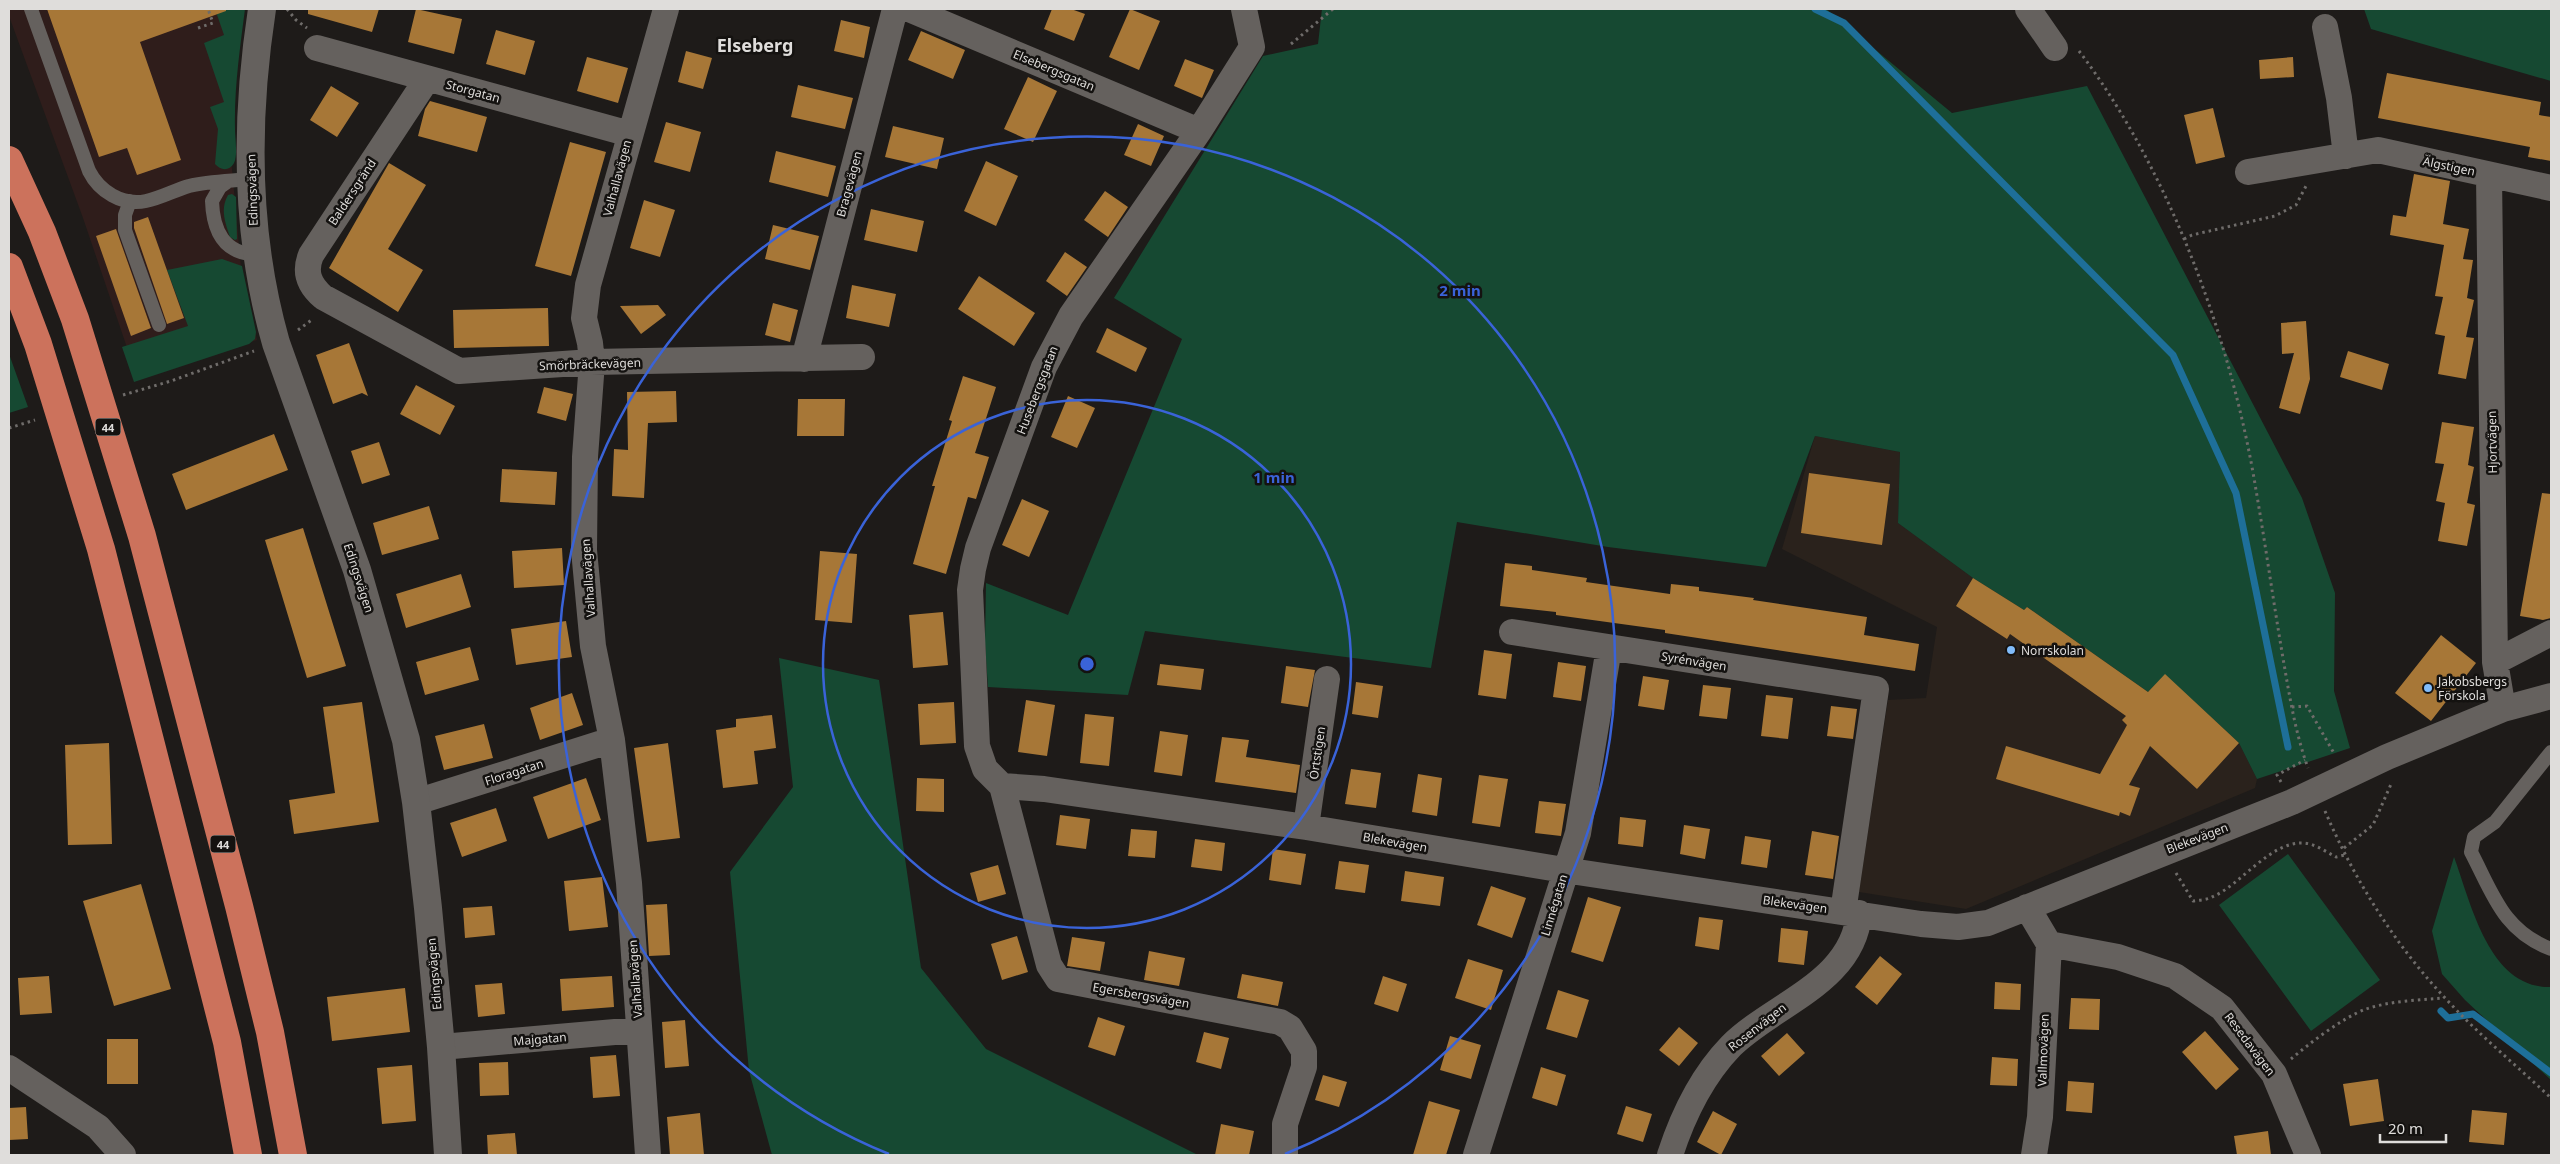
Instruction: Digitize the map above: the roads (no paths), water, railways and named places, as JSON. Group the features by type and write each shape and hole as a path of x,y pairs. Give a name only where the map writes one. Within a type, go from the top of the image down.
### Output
{"highway":[{"name":"44","path":"9,160 42,232 75,319 142,536 270,1032 293,1155"},
{"path":"9,267 38,344 100,549 227,1042 248,1155"}],"street":[{"name":"Edingsvägen","path":"262,9 239,180 266,310 357,570 406,740 416,802 441,1047 448,1155"},
{"name":"Valhallavägen","path":"648,1155 629,883 612,740 593,646 584,550 585,457 592,362 584,318 586,297 666,9"},
{"name":"Bragevägen","path":"804,358 895,9"},
{"name":"Elsebergsgatan","path":"909,9 1199,130"},
{"name":"Husebergsgatan","path":"1002,786 985,769 977,746 970,590 978,548 1034,394 1056,341 1086,292 1199,130 1252,47 1244,9"},
{"path":"2028,9 2065,47"},
{"path":"2325,27 2339,98 2346,156"},
{"name":"Storgatan","path":"315,39 426,79 630,134"},
{"name":"Baldersgränd","path":"334,303 316,291 311,283 307,268 311,255 426,79"},
{"name":"Älgstigen","path":"2248,172 2378,150 2551,188"},
{"name":"Hjortvägen","path":"2489,175 2496,662 2503,709"},
{"name":"Smörbräckevägen","path":"334,303 459,371 592,362 862,357"},
{"name":"Syrénvägen","path":"1512,632 1876,689"},
{"path":"2496,662 2551,633"},
{"name":"Linnégatan","path":"1476,1155 1564,870 1578,833 1609,648"},
{"name":"Örtstigen","path":"1306,827 1327,679"},
{"name":"Rosenvägen","path":"1670,1155 1695,1094 1713,1066 1732,1045 1833,969 1854,940 1851,912 1876,689"},
{"name":"Blekevägen","path":"1002,786 1044,789 1306,827 1564,870 1921,924 1958,927 1988,923 2162,852 2292,802 2387,757 2503,709 2551,696"},
{"name":"Floragatan","path":"416,802 612,740"},
{"name":"Egersbergsvägen","path":"1002,786 1049,965 1058,979 1280,1022 1290,1028 1304,1051 1304,1067 1285,1124 1285,1155"},
{"path":"2027,907 2049,944"},
{"name":"Resedavägen","path":"2049,944 2118,957 2175,976 2222,1008 2274,1074 2308,1155"},
{"name":"Vallmovägen","path":"2034,1155 2040,1117 2049,944"},
{"name":"Majgatan","path":"441,1047 638,1030"},
{"path":"9,1068 98,1127 123,1155"}],"lane":[{"path":"31,9 89,171 93,179 105,191 130,201 146,201 190,186 239,180"},
{"path":"239,180 220,187 212,201 220,235 230,248 246,255 256,255"},
{"path":"130,201 125,215 125,230 158,325"},
{"path":"2551,752 2495,822 2474,837 2471,852 2504,916 2531,941 2551,949"}],"waterway":[{"path":"1815,9 1844,23 2173,355 2236,493 2288,747"},
{"path":"2441,1011 2448,1018 2473,1014 2551,1073"}],"place":[{"name":"Norrskolan","path":"2011,650"},
{"name":"Jakobsbergs Förskola","path":"2428,688"}],"district":[{"name":"Elseberg","path":"755,45"}]}
